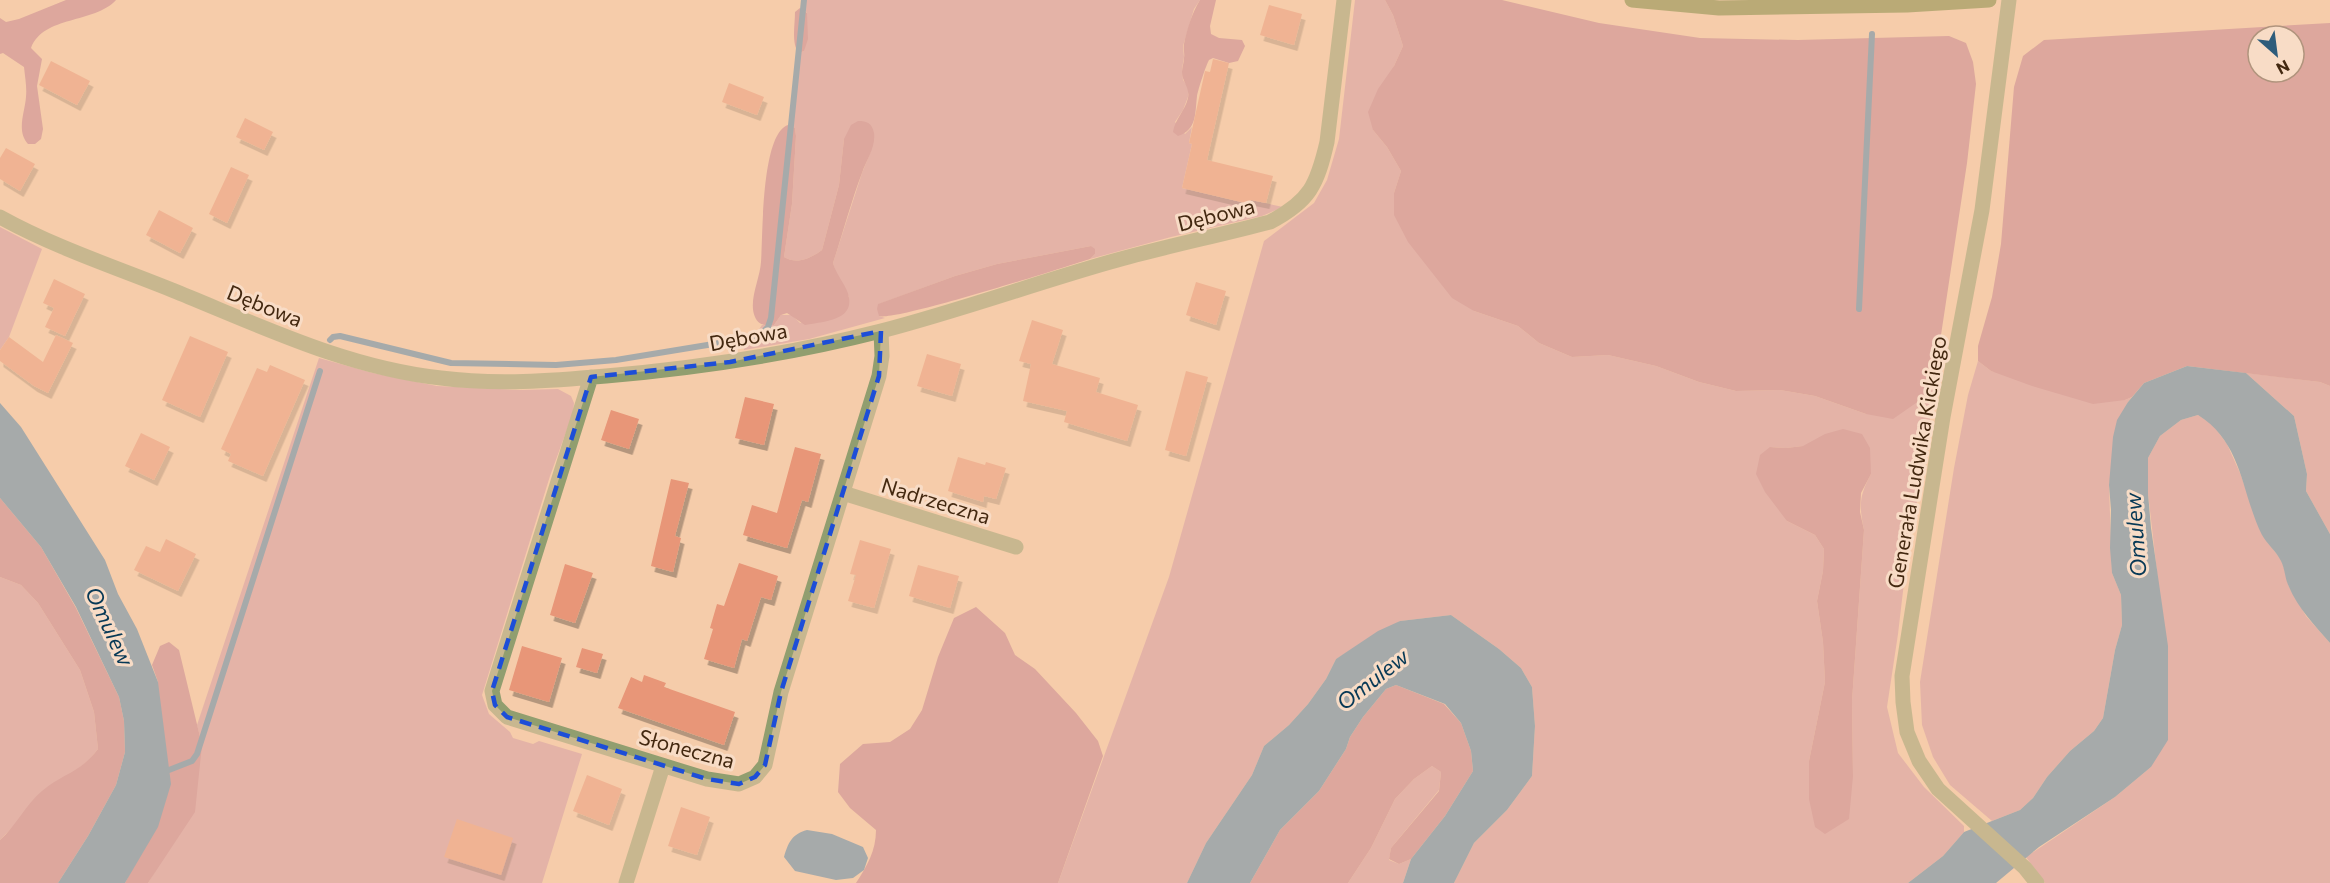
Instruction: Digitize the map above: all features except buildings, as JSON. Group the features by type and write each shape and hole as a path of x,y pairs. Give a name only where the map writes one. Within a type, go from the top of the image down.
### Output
{"main road":[{"path":"1632,0 1719,8 1907,5 1989,0"}],"street":[{"name":"Dębowa","path":"0,217 59,245 279,334 352,361 395,371 490,382 664,371 730,362 882,331 1112,261 1270,222 1293,210 1317,180 1323,159 1344,0"},
{"name":"Generała Ludwika Kickiego","path":"2009,0 1982,210 1943,417 1902,676 1908,732 1919,761 1938,789 2025,868 2037,883"},
{"name":"Słoneczna","path":"591,377 492,691 495,705 507,717 707,779 739,784 755,777 765,765 781,692 879,376 882,331"},
{"name":"Nadrzeczna","path":"843,493 1016,547"},
{"path":"626,883 663,766"}],"highlighted area":[{"path":"881,331 879,376 781,692 765,765 755,777 739,784 707,779 507,717 495,705 492,691 591,377 730,362"}],"shaded area":[{"path":"66,0 116,0 107,8 58,25 37,37 31,48 42,59 37,86 43,129 41,139 35,144 28,144 22,133 26,93 24,67 3,53 0,54 0,18 6,22 19,19"},
{"path":"804,0 1200,0 1194,9 1183,46 1183,80 1188,87 1188,97 1175,122 1185,134 1192,127 1189,143 1192,144 1182,188 1249,204 1251,200 1283,207 1262,216 1090,259 1095,254 1091,246 997,264 955,276 879,304 879,316 885,318 809,339 744,350 743,344 751,341 762,325 774,325 781,315 792,315 800,323 849,297 836,274 833,263 871,151 844,139 839,185 822,250 809,258 799,260 784,257 792,204 796,136 795,128 791,127 799,53 804,51 807,13 803,9"},
{"path":"1200,0 1216,0 1210,26 1211,34 1219,38 1242,40 1245,46 1238,61 1229,63 1213,58 1209,60 1198,93 1192,125 1189,130 1178,136 1173,132 1174,127 1188,98 1182,72 1184,44 1190,21"},
{"path":"1355,0 1385,0 1393,15 1403,46 1373,130 1387,147 1401,171 1394,193 1474,311 1518,326 1539,343 1572,357 1608,355 1656,366 1699,382 1736,391 1780,390 1815,396 1866,414 1926,396 1936,368 1926,452 1907,557 1887,707 1898,753 1924,787 1964,826 1964,832 1943,856 1908,883 1454,883 1474,843 1507,810 1532,776 1535,726 1532,687 1521,668 1499,649 1451,615 1400,621 1336,659 1326,679 1308,704 1289,725 1264,746 1252,775 1206,843 1187,883 1058,883 1169,577 1264,241 1314,203 1327,180 1339,139","holes":["1803,446 1871,474 1861,501 1864,530 1852,701 1853,776 1809,799 1809,761 1825,682 1823,642 1817,601 1823,571 1824,549 1815,535 1787,521 1770,447"]},
{"path":"1385,0 1502,0 1599,23 1700,38 1798,40 1949,36 1966,43 1973,62 1976,84 1967,163 1936,368 1926,396 1893,419 1866,414 1815,396 1780,390 1736,391 1699,382 1656,366 1608,355 1572,357 1539,343 1518,326 1474,311 1452,298 1408,242 1394,215 1394,193 1401,171 1387,147 1373,130 1368,112 1378,89 1394,66 1403,46 1393,15"},
{"path":"800,8 807,13 808,39 804,51 799,53 795,45 794,34 795,12"},
{"path":"2330,23 2330,386 2320,382 2187,366 2144,383 2132,397 2125,400 2093,404 1991,371 1978,361 1978,346 1992,297 2001,244 2014,87 2023,56 2044,40 2246,28 2246,84 2306,84 2306,24"},
{"path":"858,121 866,122 872,127 874,143 854,195 833,263 848,294 849,306 841,316 827,321 805,325 787,313 781,315 774,325 760,323 755,317 753,304 761,262 768,165 779,132 788,125 795,128 792,204 784,257 799,260 809,258 822,250 839,185 844,139 851,125"},
{"path":"0,227 42,249 9,337 0,350"},
{"path":"1091,246 1095,249 1095,254 1090,259 945,303 891,316 879,316 878,304 955,276 997,264"},
{"path":"319,358 373,373 437,386 520,390 558,389 571,396 574,403 573,413 550,476 482,695 489,714 510,732 513,738 533,744 539,741 582,754 542,883 148,883 154,873 202,745 197,725"},
{"path":"1978,361 1991,371 2125,400 2132,397 2128,402 2109,485 2112,573 2121,595 2122,625 2115,650 2103,718 2094,731 2070,751 2047,777 2033,798 2020,810 1992,821 1950,785 1933,757 1922,725 1920,682 1954,468 1968,395"},
{"path":"2246,373 2320,382 2330,386 2330,534 2306,491 2307,474 2294,416"},
{"path":"2198,415 2213,425 2227,444 2263,536 2282,561 2289,587 2306,616 2330,643 2330,883 2045,883 2026,857 2115,797 2151,767 2158,581 2148,493 2148,458 2160,436 2181,420"},
{"path":"1843,429 1862,434 1870,448 1871,474 1861,493 1860,512 1864,530 1852,701 1853,776 1849,819 1825,834 1815,827 1809,799 1809,761 1825,682 1823,642 1817,601 1823,571 1824,549 1815,535 1787,521 1765,492 1756,474 1760,455 1770,447 1803,446 1825,434"},
{"path":"0,498 41,547 76,608 119,697 124,721 125,752 116,785 88,836 58,883 0,883 0,840 36,796 84,764 98,749 94,712 80,670 38,603 21,585 0,577"},
{"path":"0,577 21,585 38,603 80,670 94,712 98,749 73,773 57,781 0,840"},
{"path":"976,607 1005,633 1015,655 1035,669 1076,713 1098,741 1103,756 1058,883 856,883 873,852 876,830 850,808 838,792 840,764 863,744 890,742 910,729 922,710 938,657 954,618"},
{"path":"169,642 179,650 202,745 195,812 148,883 125,883 136,862 158,682 152,665 160,646"},
{"path":"1396,685 1444,704 1461,723 1471,751 1473,771 1445,816 1411,859 1399,864 1389,859 1391,848 1439,791 1441,772 1432,766 1414,779 1395,799 1371,848 1348,883 1250,883 1280,830 1319,791 1363,717 1386,689"},
{"path":"1432,766 1441,772 1439,790 1391,848 1389,860 1399,864 1411,859 1403,883 1348,883 1371,848 1395,799 1414,779"}],"water":[{"name":"Omulew","path":"2187,366 2246,373 2294,416 2307,474 2306,491 2330,534 2330,643 2307,617 2293,595 2281,561 2262,535 2239,470 2224,440 2213,426 2198,415 2181,420 2160,436 2148,458 2151,528 2168,646 2168,740 2151,767 2115,797 2039,847 1996,883 1908,883 1943,856 1964,832 2020,810 2033,798 2047,777 2070,751 2094,731 2103,718 2115,650 2122,625 2121,595 2112,573 2110,548 2109,485 2113,437 2117,420 2144,383"},
{"name":"Omulew","path":"0,403 21,427 105,560 118,594 137,629 158,682 171,784 158,827 125,883 58,883 88,836 116,785 125,752 124,721 119,697 76,607 41,547 0,498"},
{"name":"Omulew","path":"1451,615 1499,649 1521,668 1532,687 1535,726 1532,776 1507,810 1474,843 1454,883 1403,883 1411,859 1445,816 1473,771 1471,751 1461,723 1445,704 1396,685 1386,689 1363,717 1319,791 1280,830 1250,883 1187,883 1206,843 1252,775 1264,746 1289,725 1308,704 1326,679 1336,659 1378,631 1400,621"},
{"path":"807,830 832,834 863,847 868,858 864,870 853,878 836,880 795,871 784,857 791,840"}],"waterway":[{"path":"330,340 340,336 451,363 556,365 616,360 750,338 762,333 768,327 771,318 804,0"},
{"path":"1859,309 1872,34"},
{"path":"169,770 192,761 197,754 320,371"}]}
